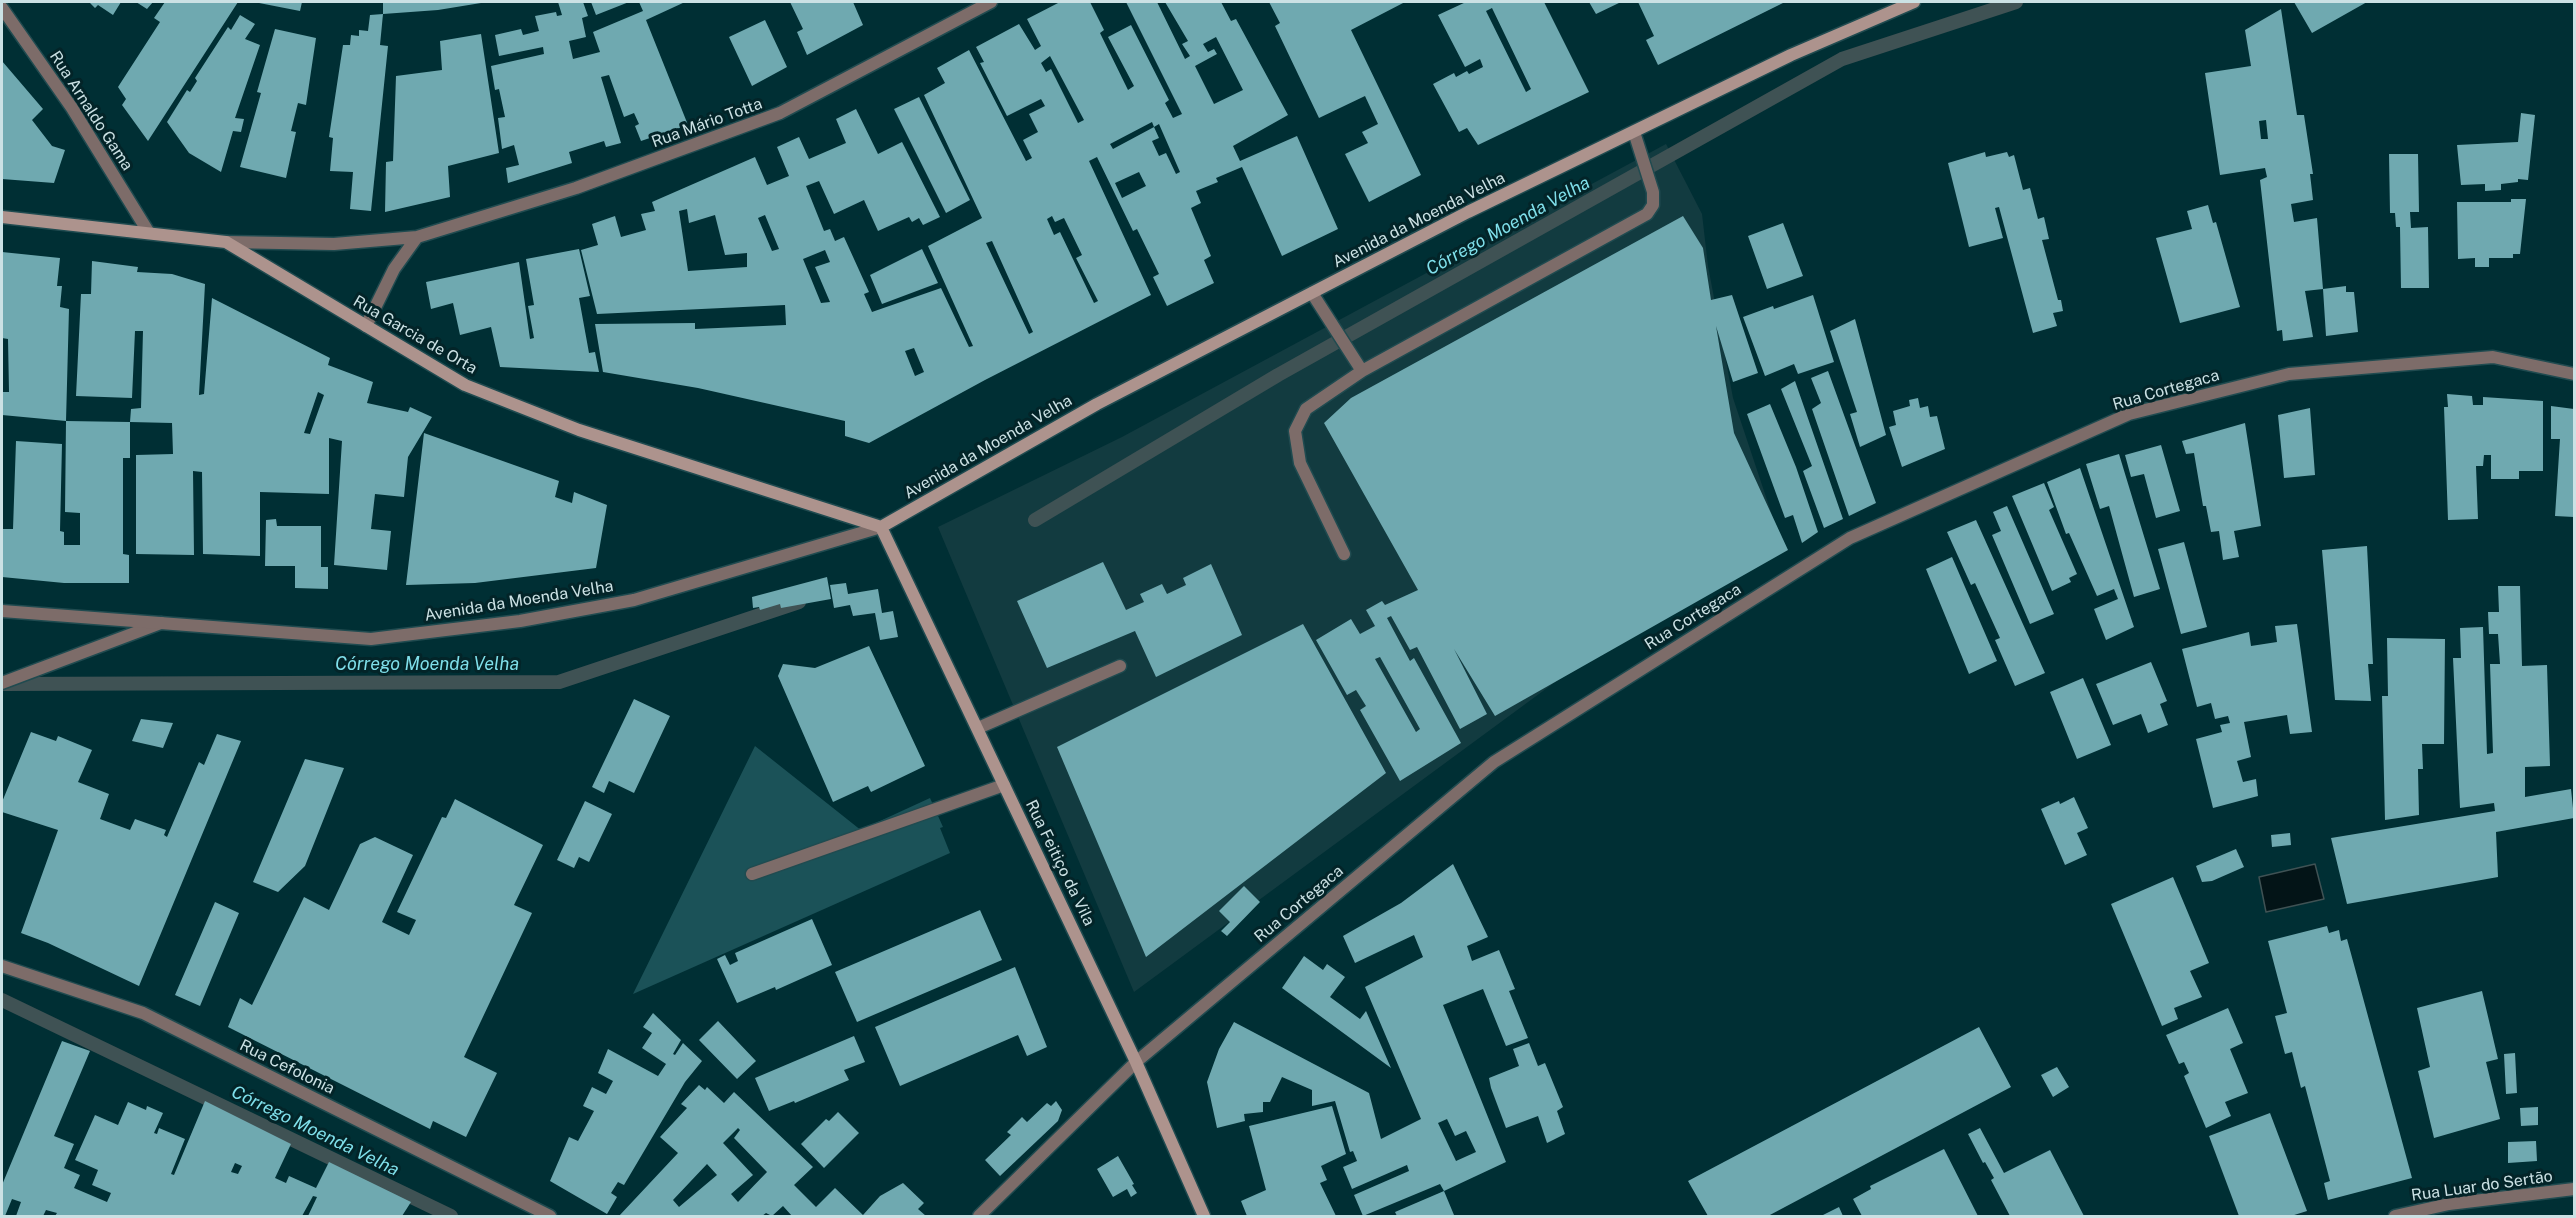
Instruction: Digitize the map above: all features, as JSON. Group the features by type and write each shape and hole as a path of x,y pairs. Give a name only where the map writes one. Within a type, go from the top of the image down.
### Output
{"street":[{"name":"Rua Mário Totta","path":"226,242 334,244 417,237 576,188 780,113 991,2"},
{"name":"Avenida da Moenda Velha","path":"2,611 371,639 520,621 634,600 882,527 1097,404 1468,212 1791,56 1914,2"},
{"name":"Rua Arnaldo Gama","path":"2,8 72,108 149,233"},
{"path":"1344,554 1300,464 1295,431 1306,409 1362,371 1647,214 1653,205 1653,192 1634,132"},
{"name":"Rua Garcia de Orta","path":"2,217 226,242 465,385 579,430 882,527"},
{"path":"366,326 394,269 417,237"},
{"path":"1312,293 1362,371"},
{"name":"Rua Cortegaca","path":"979,1216 1136,1062 1494,762 1850,538 2129,414 2289,374 2493,357 2574,374"},
{"name":"Rua Feitiço da Vila","path":"882,527 1136,1062 1204,1216"},
{"path":"2,683 161,623"},
{"path":"978,728 1120,666"},
{"path":"752,874 1004,785"},
{"name":"Rua Cefolonia","path":"2,966 143,1013 550,1216"},
{"name":"Rua Luar do Sertão","path":"2395,1216 2449,1204 2574,1189"}],"shaded area":[{"path":"1666,144 1702,214 1708,266 1733,398 1777,530 1577,666 1134,992 938,527 1122,437"},
{"path":"755,746 862,831 869,831 867,827 930,798 943,827 940,828 950,853 633,994"},
{"path":"2315,864 2324,899 2266,912 2259,877"}],"building":[{"path":"91,2 121,2 113,15 98,5 95,8"},
{"path":"136,2 153,2 147,9"},
{"path":"165,2 238,2 148,141 122,105 126,99 118,87 160,22 154,18"},
{"path":"254,2 302,2 300,11"},
{"path":"383,2 481,3 438,10 383,14"},
{"path":"558,2 583,2 588,16 582,18 586,37 569,41 573,59 600,52 593,32 643,11 639,2 685,2 646,20 688,125 641,141 635,126 639,124 634,113 624,117 609,75 601,77 621,143 606,147 604,141 569,152 572,163 508,183 506,168 519,165 514,145 502,149 498,118 505,117 499,89 495,90 491,66 544,54 543,47 499,56 495,35 521,29 523,35 539,31 535,16 556,12 557,16 562,15"},
{"path":"591,2 629,2 596,15"},
{"path":"790,2 853,2 863,25 807,55 797,32 803,29"},
{"path":"1060,2 1090,2 1104,30 1100,33 1128,90 1134,86 1108,37 1131,25 1169,100 1165,103 1173,118 1182,114 1126,2 1157,2 1185,59 1190,56 1182,44 1188,41 1165,2 1221,2 1231,21 1236,19 1288,115 1233,146 1240,161 1297,136 1338,229 1282,256 1242,167 1216,178 1218,182 1196,191 1201,203 1191,208 1211,256 1204,260 1214,283 1167,306 1153,277 1159,274 1137,229 1133,231 1097,157 1089,161 1151,295 985,380 869,443 845,436 845,421 698,388 603,372 595,324 695,323 695,329 786,325 785,305 597,314 581,250 598,245 592,224 615,216 621,237 646,230 641,214 655,211 652,202 755,157 767,185 789,176 777,147 799,137 809,159 846,143 836,119 856,109 878,154 902,142 940,217 923,225 919,218 912,222 909,217 878,231 864,200 834,214 819,181 806,186 824,231 830,229 835,241 844,237 869,292 864,294 872,312 941,288 969,347 973,346 928,246 982,218 924,95 945,83 937,68 969,50 1026,161 1032,158 1023,140 1038,132 1029,114 1045,106 1041,99 1007,116 980,63 984,62 976,47 1019,24 1035,50 1041,46 1027,19","holes":["1216,37 1243,90 1214,104 1195,66 1217,54 1214,49 1208,52 1203,44","1050,56 1084,120 1078,123 1051,69 1046,72 1041,63","1152,122 1154,127 1113,149 1110,144","1159,124 1180,172 1176,174 1166,153 1159,156 1152,141 1159,138 1154,127","1139,172 1146,186 1122,198 1115,183","687,209 689,223 715,215 725,255 747,253 747,267 688,271 679,211","765,215 779,249 772,251 758,218","1052,216 1055,222 1064,218 1082,255 1076,258 1098,301 1094,303 1060,232 1054,235 1047,219","992,241 1033,332 1029,334 986,243","825,250 830,262 815,267 830,302 821,303 803,259","914,348 924,372 915,376 905,351"]},
{"path":"1269,2 1405,2 1351,30 1421,175 1369,202 1345,154 1368,143 1362,132 1378,124 1365,96 1319,118 1275,26 1280,23"},
{"path":"1466,2 1544,2 1589,92 1478,145 1467,128 1459,132 1433,84 1454,73 1456,77 1467,71 1469,74 1483,67 1480,59 1465,67 1438,15","holes":["1492,8 1531,89 1526,92 1486,11"]},
{"path":"1589,2 1621,2 1596,14"},
{"path":"1638,2 1785,2 1658,65 1646,40 1654,36"},
{"path":"2294,2 2367,2 2312,33"},
{"path":"2281,9 2297,115 2304,115 2313,174 2310,174 2313,200 2291,204 2294,222 2317,218 2323,289 2305,291 2313,337 2283,341 2282,330 2277,331 2260,180 2267,177 2265,168 2220,175 2205,73 2251,66 2245,30","holes":["2266,120 2268,139 2261,139 2259,121"]},
{"path":"383,14 380,45 388,46 371,211 350,209 353,172 330,171 333,138 329,137 343,45 350,45 351,35 359,36 359,30 368,31 370,15"},
{"path":"240,15 255,24 245,39 260,45 235,118 244,119 241,132 233,131 221,172 189,153 167,122 187,90 190,92 197,81 195,78 228,27 231,30"},
{"path":"765,20 787,67 752,86 729,37"},
{"path":"275,29 316,38 306,105 298,103 291,131 296,132 286,178 240,167 261,93 257,92"},
{"path":"481,34 499,153 448,166 450,197 385,212 386,162 393,161 396,76 442,70 440,41"},
{"path":"2,61 43,109 32,120 52,146 65,150 54,183 2,179"},
{"path":"919,97 970,200 946,213 894,109"},
{"path":"2521,113 2535,115 2528,180 2518,179 2518,182 2501,184 2501,190 2485,191 2485,184 2461,185 2457,145 2518,142"},
{"path":"1985,152 1986,157 2007,152 2009,157 2014,155 2023,190 2030,188 2038,219 2044,217 2049,239 2042,240 2063,311 2053,313 2057,326 2033,333 1999,207 1995,208 2003,238 1969,247 1948,163"},
{"path":"2389,154 2418,154 2419,212 2410,212 2411,228 2428,227 2429,288 2401,288 2400,227 2396,227 2395,213 2390,213"},
{"path":"2511,199 2526,199 2520,254 2513,254 2513,258 2489,258 2489,267 2475,267 2475,258 2458,259 2457,202 2511,202"},
{"path":"2208,205 2213,223 2216,222 2240,307 2180,323 2156,238 2192,229 2187,211"},
{"path":"1683,216 1703,248 1711,300 1732,295 1758,373 1733,382 1716,326 1734,433 1788,550 1495,716 1454,649 1487,714 1460,729 1417,647 1410,650 1391,616 1387,618 1410,661 1414,658 1461,743 1400,781 1360,710 1366,706 1356,690 1347,695 1316,640 1351,619 1360,634 1375,626 1366,610 1382,601 1385,605 1418,590 1324,423 1351,398","holes":["1380,657 1420,729 1416,732 1375,659"]},
{"path":"1783,223 1803,276 1767,289 1748,236"},
{"path":"579,249 590,296 579,298 589,353 595,352 599,372 500,367 491,327 460,335 453,303 431,309 426,282 519,262 530,339 534,338 528,306 534,305 526,259"},
{"path":"922,249 938,283 882,304 870,275"},
{"path":"2,252 60,258 57,286 62,286 60,307 69,309 66,421 2,415 2,392 9,392 8,339 2,338"},
{"path":"92,261 138,267 137,272 172,274 205,284 199,395 204,394 212,298 330,358 328,365 373,382 367,403 408,412 410,407 432,417 408,457 404,497 375,494 371,529 391,531 387,570 334,565 342,441 329,438 329,494 260,492 260,556 203,554 202,472 193,471 194,555 136,554 136,455 173,454 172,423 130,422 131,409 141,408 143,331 135,331 132,398 76,396 81,294 91,294","holes":["318,392 324,395 310,434 304,433"]},
{"path":"2346,286 2346,292 2354,292 2358,332 2326,336 2323,289"},
{"path":"1813,295 1834,362 1798,374 1794,364 1765,376 1743,317"},
{"path":"1855,319 1886,435 1860,447 1850,414 1857,412 1830,331"},
{"path":"1828,371 1876,503 1849,516 1812,409 1821,403 1811,378"},
{"path":"1795,381 1843,519 1824,528 1803,471 1812,466 1781,389"},
{"path":"2447,394 2472,396 2473,405 2483,405 2483,397 2543,401 2543,471 2519,471 2519,479 2491,479 2491,455 2484,455 2483,466 2476,466 2478,519 2448,520 2444,407 2448,407"},
{"path":"1918,398 1920,408 1928,406 1930,417 1937,416 1945,449 1902,467 1889,427 1896,425 1893,411 1910,406 1909,400"},
{"path":"1770,404 1796,467 1818,532 1802,543 1793,515 1785,518 1747,414"},
{"path":"2551,406 2574,409 2574,517 2555,516 2560,439 2551,439"},
{"path":"2310,408 2315,475 2284,478 2278,415"},
{"path":"66,421 130,422 130,458 123,458 123,554 129,555 129,583 64,583 2,577 2,529 13,529 16,441 62,444 60,531 64,532 64,545 80,545 80,513 65,512"},
{"path":"2245,423 2261,526 2234,531 2239,557 2223,560 2219,531 2211,532 2206,506 2203,506 2194,453 2186,454 2182,441"},
{"path":"424,433 559,481 555,497 572,503 574,492 607,505 596,568 475,583 406,585"},
{"path":"2161,445 2180,511 2156,518 2144,474 2131,477 2125,455"},
{"path":"2119,454 2160,589 2134,597 2109,506 2100,509 2086,464"},
{"path":"2080,468 2134,627 2106,640 2094,609 2118,599 2114,589 2097,596 2069,533 2066,534 2047,482"},
{"path":"2044,483 2054,507 2049,510 2077,574 2069,578 2071,582 2052,591 2012,496"},
{"path":"2007,506 2054,614 2030,624 1992,535 2001,531 1993,512"},
{"path":"276,519 277,526 321,526 321,567 328,567 328,589 295,588 295,566 265,566 266,520"},
{"path":"1976,520 2045,673 2015,686 1995,640 2000,638 1975,583 1971,585 1947,532"},
{"path":"2184,542 2207,627 2181,634 2158,549"},
{"path":"2367,546 2373,664 2368,664 2371,701 2335,700 2322,550"},
{"path":"1952,557 1997,661 1969,674 1926,569"},
{"path":"1103,562 1126,610 1144,602 1140,594 1162,584 1167,594 1186,585 1183,578 1211,564 1242,635 1156,677 1135,631 1047,668 1017,601"},
{"path":"827,577 831,599 781,608 780,604 760,610 759,607 753,608 752,597"},
{"path":"846,583 848,594 878,589 882,613 893,611 898,637 880,640 875,613 853,616 850,605 834,608 830,585"},
{"path":"2498,586 2520,586 2522,666 2547,665 2550,766 2525,767 2525,797 2571,789 2574,818 2496,832 2498,877 2347,904 2331,838 2495,811 2494,803 2460,808 2453,658 2461,658 2460,628 2483,627 2487,754 2493,753 2490,664 2500,664 2498,634 2489,634 2488,612 2499,612"},
{"path":"1303,624 1386,773 1146,957 1057,747"},
{"path":"2297,624 2312,732 2290,734 2287,715 2244,722 2251,757 2237,761 2243,782 2256,779 2258,796 2213,808 2196,739 2222,732 2220,725 2230,723 2228,716 2215,719 2211,703 2197,707 2182,649 2249,632 2251,646 2277,642 2275,626"},
{"path":"2387,638 2445,639 2444,744 2422,744 2423,769 2418,769 2419,815 2385,820 2382,696 2388,696"},
{"path":"869,646 925,766 871,792 868,786 833,802 778,676 783,664 815,668"},
{"path":"2151,662 2167,701 2160,704 2168,725 2148,733 2141,714 2113,725 2096,684"},
{"path":"2083,678 2111,745 2077,759 2050,692"},
{"path":"634,699 670,716 634,793 609,781 604,793 592,787"},
{"path":"141,719 173,723 163,748 132,741"},
{"path":"31,732 56,741 58,736 92,750 78,782 109,794 100,819 130,830 135,819 166,830 164,835 167,837 199,762 204,765 217,734 241,741 139,986 48,943 21,933 58,830 2,812 2,802"},
{"path":"305,759 344,768 305,866 278,892 253,882"},
{"path":"2074,797 2088,828 2077,833 2087,855 2065,865 2041,809"},
{"path":"455,799 543,845 514,905 532,913 464,1057 497,1073 466,1137 433,1121 430,1129 228,1027 240,998 252,1005 304,897 329,910 360,844 375,837 413,855 382,922 409,935 416,920 397,912 442,817 446,818"},
{"path":"585,801 612,814 589,862 579,857 574,868 557,860"},
{"path":"2290,833 2291,845 2272,847 2271,835"},
{"path":"2236,849 2244,867 2212,881 2202,882 2196,866"},
{"path":"1453,864 1488,937 1467,946 1472,961 1499,950 1515,989 1509,991 1528,1038 1506,1046 1483,989 1443,1005 1506,1162 1444,1191 1440,1184 1363,1216 1354,1195 1409,1171 1407,1165 1352,1189 1343,1167 1357,1161 1353,1151 1350,1152 1335,1101 1312,1106 1312,1090 1282,1077 1270,1102 1263,1102 1263,1112 1244,1114 1245,1121 1217,1128 1207,1082 1219,1049 1234,1022 1369,1093 1381,1139 1421,1119 1365,987 1423,957 1414,935 1355,963 1343,936 1401,903","holes":["1447,1119 1455,1136 1466,1131 1476,1152 1456,1161 1438,1123"]},
{"path":"2173,877 2209,963 2190,971 2202,997 2174,1008 2178,1019 2162,1026 2111,904"},
{"path":"1244,886 1260,902 1227,936 1221,931 1230,922 1219,911"},
{"path":"215,902 239,913 200,1006 175,995"},
{"path":"980,910 1002,960 857,1022 835,972"},
{"path":"812,919 832,965 776,990 775,987 737,1003 717,959 725,955 730,965 738,961 735,953"},
{"path":"2327,926 2329,933 2339,930 2341,941 2347,939 2412,1178 2328,1200 2324,1183 2330,1181 2305,1086 2301,1088 2292,1052 2285,1054 2275,1016 2287,1013 2268,941"},
{"path":"1304,956 1323,970 1327,964 1345,977 1330,997 1360,1019 1366,1011 1391,1068 1282,988"},
{"path":"1015,967 1047,1047 1027,1056 1018,1035 900,1086 875,1027"},
{"path":"2482,991 2498,1059 2486,1062 2500,1119 2434,1138 2418,1071 2430,1067 2417,1008"},
{"path":"2228,1008 2243,1043 2230,1049 2248,1093 2225,1102 2231,1116 2206,1128 2184,1076 2189,1073 2184,1062 2179,1064 2166,1035"},
{"path":"653,1013 681,1040 673,1054 675,1055 683,1043 702,1061 685,1082 624,1185 618,1182 611,1193 617,1197 607,1214 550,1181 569,1137 578,1141 594,1111 583,1106 592,1087 606,1094 613,1081 598,1073 608,1049 658,1076 666,1064 642,1048 652,1033 643,1027"},
{"path":"718,1021 756,1061 737,1079 699,1040"},
{"path":"1979,1027 2011,1087 1768,1216 1708,1216 1688,1181"},
{"path":"854,1036 865,1062 844,1070 849,1080 795,1103 794,1101 769,1111 755,1078"},
{"path":"62,1041 90,1051 54,1136 74,1144 64,1168 80,1175 74,1188 107,1202 111,1193 92,1185 98,1170 75,1160 95,1115 118,1125 128,1102 146,1110 147,1106 163,1113 154,1133 157,1134 159,1128 185,1139 171,1174 174,1175 205,1101 291,1144 275,1178 286,1183 289,1176 316,1188 329,1162 411,1202 402,1216 308,1216 317,1197 313,1196 302,1216 55,1216 57,1213 46,1210 43,1216 16,1216 21,1202 12,1199 5,1216 2,1216 2,1185","holes":["235,1163 242,1166 238,1174 231,1172"]},
{"path":"1529,1043 1538,1066 1545,1063 1563,1107 1557,1111 1565,1134 1547,1143 1538,1116 1506,1128 1489,1078 1519,1066 1513,1049"},
{"path":"2515,1053 2517,1093 2506,1094 2504,1054"},
{"path":"2057,1067 2069,1087 2053,1097 2041,1075"},
{"path":"699,1085 705,1090 707,1087 724,1103 734,1092 813,1167 794,1185 816,1207 835,1188 863,1215 880,1196 903,1183 924,1203 918,1209 926,1216 792,1216 783,1206 772,1216 766,1213 762,1216 619,1216 678,1153 660,1137 687,1108 681,1104","holes":["738,1128 740,1130 734,1138 767,1172 738,1202 731,1194 753,1175 723,1143","707,1164 717,1175 679,1207 673,1200"]},
{"path":"1056,1101 1062,1110 1058,1121 1000,1176 985,1160 1011,1135 1007,1132 1022,1117 1027,1122 1047,1103 1051,1106"},
{"path":"1332,1106 1346,1154 1321,1166 1327,1180 1320,1183 1336,1216 1247,1216 1241,1201 1266,1190 1249,1126"},
{"path":"2538,1107 2538,1125 2521,1126 2520,1108"},
{"path":"838,1112 859,1133 824,1168 801,1144 826,1119 829,1121"},
{"path":"2270,1113 2307,1211 2291,1216 2239,1216 2209,1136"},
{"path":"1980,1128 2004,1173 2050,1150 2084,1216 2010,1216 1991,1180 1994,1178 1985,1162 1983,1163 1968,1134"},
{"path":"2536,1141 2537,1161 2508,1163 2508,1142"},
{"path":"1944,1149 1978,1216 1862,1216 1853,1199 1871,1189 1870,1186"},
{"path":"1118,1156 1137,1193 1131,1197 1127,1189 1113,1197 1097,1169"},
{"path":"1444,1191 1454,1215 1397,1216 1395,1212"},
{"path":"1839,1207 1843,1216 1821,1216"}],"waterway":[{"name":"Córrego Moenda Velha","path":"1035,520 1278,375 1842,59 2016,2"},
{"name":"Córrego Moenda Velha","path":"2,684 559,682 799,602"},
{"name":"Córrego Moenda Velha","path":"2,1000 451,1216"}]}
